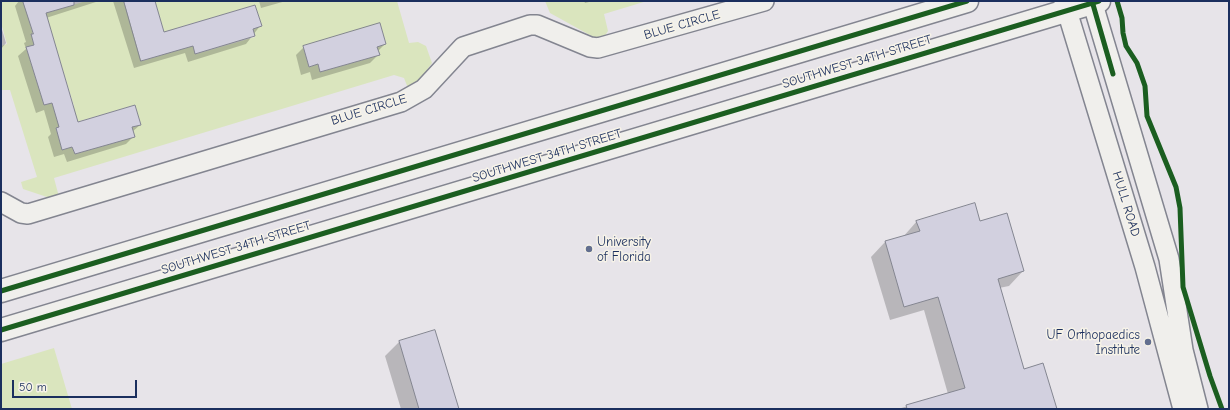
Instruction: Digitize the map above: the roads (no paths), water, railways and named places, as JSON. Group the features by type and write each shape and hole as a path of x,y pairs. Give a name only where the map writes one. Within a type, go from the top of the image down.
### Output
{"main road":[{"name":"SOUTHWEST 34TH STREET","path":"1,290 967,1"},
{"name":"SOUTHWEST 34TH STREET","path":"1,330 1065,6 1094,2"}],"street":[{"name":"BLUE CIRCLE","path":"1,202 21,213 28,214 401,102 424,89 463,47 530,25 538,25 590,47 598,48 764,1"},
{"name":"HULL ROAD","path":"1094,2 1169,259 1183,350 1198,409"},
{"name":"HULL ROAD","path":"1065,6 1146,267 1183,409"}],"place":[{"name":"University of Florida","path":"589,249"},
{"name":"UF Orthopaedics Institute","path":"1148,342"}]}
